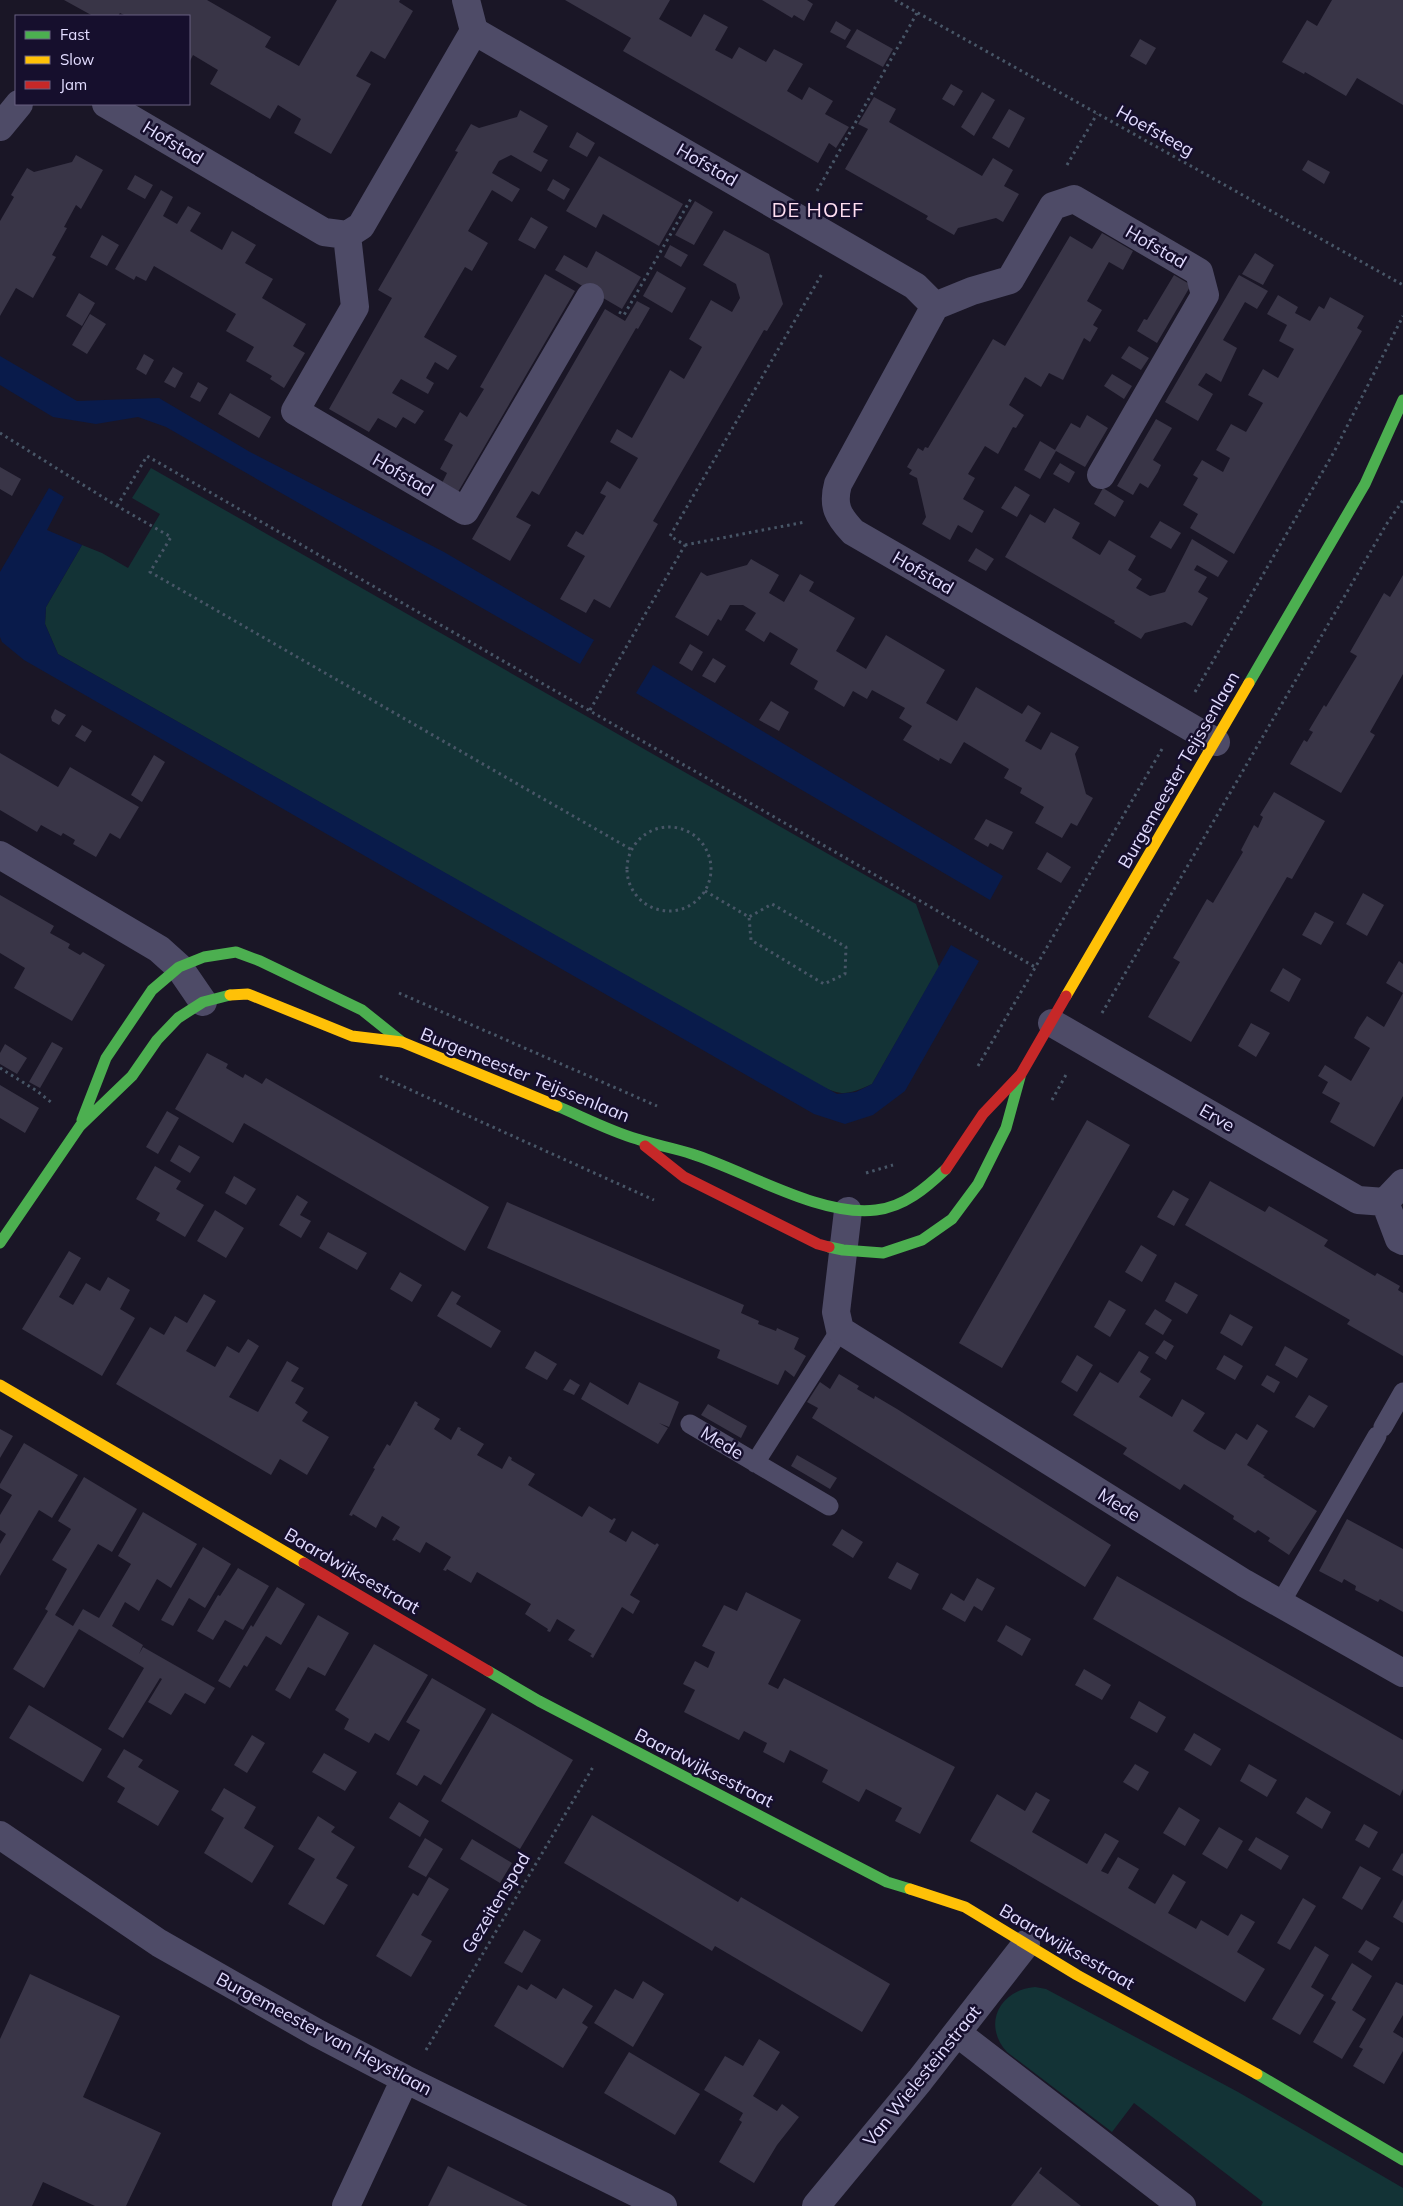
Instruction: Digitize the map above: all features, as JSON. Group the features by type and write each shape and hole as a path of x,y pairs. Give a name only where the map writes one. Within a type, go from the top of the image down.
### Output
{"street":[{"path":"347,235 361,226 474,31 466,0"},
{"name":"Hofstad","path":"474,31 916,286 935,306"},
{"path":"0,128 17,105"},
{"name":"Hofstad","path":"108,105 324,232 347,235 355,307 295,411 464,511 590,297"},
{"name":"Hofstad","path":"1053,206 1074,199 1157,247 1199,272 1205,295 1101,475"},
{"path":"840,516 834,496 838,484 935,306 972,291 1010,280 1053,206"},
{"name":"Burgemeester Teijssenlaan","path":"0,1242 80,1126 132,1076 157,1040 173,1023 203,1002 225,995 248,994 352,1036 402,1042 636,1139 694,1154 790,1193 848,1211 877,1210 904,1202 928,1186 950,1165 983,1114 1021,1074 1365,484 1403,400"},
{"name":"Burgemeester Teijssenlaan","path":"1365,484 1398,439"},
{"name":"Hofstad","path":"840,516 853,532 1216,742"},
{"path":"0,854 158,949 179,967 203,1002"},
{"name":"Burgemeester Teijssenlaan","path":"80,1126 106,1058 152,990 179,967 204,957 236,952 260,961 362,1010 402,1042"},
{"name":"Erve","path":"1052,1023 1358,1200 1394,1193 1399,1239 1403,1241"},
{"name":"Burgemeester Teijssenlaan","path":"636,1139 684,1177 818,1244 843,1250 883,1253 922,1240 952,1219 978,1184 1006,1128 1021,1074"},
{"path":"840,1330 836,1312 848,1211"},
{"name":"Mede","path":"840,1330 1280,1604 1403,1673"},
{"name":"Baardwijksestraat","path":"0,1385 531,1696 609,1739 887,1882 965,1907 1077,1975 1226,2055 1403,2160"},
{"name":"Burgemeester van Heystlaan","path":"0,1835 159,1944 317,2033 407,2080 663,2206"},
{"name":"Van Wielesteinstraat","path":"816,2206 957,2033 1026,1944"},
{"path":"957,2033 1182,2206"},
{"path":"346,2206 407,2080"}],"lane":[{"name":"Mede","path":"755,1463 840,1330"},
{"path":"1280,1604 1403,1392"},
{"name":"Mede","path":"690,1424 829,1506"}],"path":[{"name":"Hoefsteeg","path":"894,0 1403,285"},
{"path":"801,220 917,13"},
{"path":"1053,206 1062,175 1097,114"},
{"path":"590,297 624,315 709,166"},
{"path":"840,242 670,536 685,545 840,516"},
{"path":"975,1072 1334,452 1403,316"},
{"path":"0,432 117,506 171,537 150,572 632,850"},
{"path":"117,506 147,456 1035,967"},
{"path":"1046,1108 1386,524 1403,500"},
{"path":"590,710 685,545"},
{"path":"666,827 680,829 693,834 703,844 710,857 711,871 705,890 701,897 689,906 677,910 664,911 651,907 640,900 632,889 628,876 628,863 632,850 640,839 666,827"},
{"path":"705,890 749,917"},
{"path":"772,904 838,942 846,947 845,974 824,984 751,940 749,917 772,904"},
{"path":"397,992 662,1109"},
{"path":"0,1068 37,1091 80,1126"},
{"path":"374,1074 657,1201"},
{"path":"859,1175 878,1171 900,1162"},
{"name":"Gezeitenspad","path":"407,2080 609,1739"}],"green space":[{"path":"151,468 916,904 939,967 872,1084 846,1093 835,1092 821,1086 58,654 45,624 46,607 82,545 102,553 128,568 160,514 132,498"},
{"path":"1035,1987 1046,1989 1238,2092 1403,2188 1403,2206 1261,2206 1263,2202 1134,2103 1112,2132 1007,2052 1000,2042 995,2020 998,2010 1012,1995"}],"water":[{"path":"0,356 77,401 159,398 250,452 444,552 594,640 580,664 166,427 138,417 96,424 53,417 0,385"},
{"path":"49,488 64,497 47,530 82,545 46,607 45,624 58,654 837,1094 856,1092 872,1084 951,945 979,961 905,1091 873,1115 845,1124 814,1114 24,660 2,642 0,637 0,572"},
{"path":"653,665 1003,876 990,900 636,693"}],"building":[{"path":"64,0 207,0 271,37 265,47 299,66 337,0 400,0 399,2 413,11 385,59 371,51 356,76 371,84 331,154 294,133 301,119 278,105 270,119 210,84 218,70 193,55 190,61 190,15 124,15 120,13 119,15 91,15"},
{"path":"565,0 670,0 659,19 691,37 704,14 728,27 715,50 732,59 739,47 766,62 774,49 803,64 787,91 802,100 809,87 833,101 825,114 849,127 836,148 829,143 818,163 623,51 631,38"},
{"path":"762,0 807,0 813,4 804,21 794,15 792,18"},
{"path":"1332,0 1403,0 1403,105 1357,78 1346,96 1305,72 1304,74 1282,62 1307,20 1317,26"},
{"path":"836,21 851,30 845,40 830,32"},
{"path":"857,29 893,49 883,67 846,47"},
{"path":"1140,39 1156,48 1146,65 1130,56"},
{"path":"951,84 963,91 954,106 942,99"},
{"path":"982,92 995,100 974,136 961,127"},
{"path":"874,97 896,109 889,122 982,176 993,158 1013,170 1004,186 1019,194 1003,222 996,218 958,228 954,235 926,219 928,216 845,169 868,129 858,124"},
{"path":"1009,109 1025,118 1009,148 992,138"},
{"path":"520,110 548,126 533,152 548,160 541,172 511,155 499,161 492,173 520,189 512,202 492,190 468,231 488,243 472,271 465,267 424,337 457,356 448,370 435,362 426,378 434,383 428,394 401,379 392,393 424,411 415,424 403,417 396,428 378,418 369,432 329,409 392,298 378,290 458,152 455,151 471,124 479,128 517,117"},
{"path":"577,132 595,143 587,157 569,147"},
{"path":"76,155 103,170 81,209 76,205 64,227 67,228 52,255 56,257 33,298 16,288 0,316 0,221 14,197 11,195 27,168 34,172 72,162"},
{"path":"599,156 683,204 659,246 603,214 596,228 566,211"},
{"path":"1308,160 1330,172 1324,184 1302,170"},
{"path":"135,175 153,185 145,199 127,189"},
{"path":"553,179 570,189 564,200 547,190"},
{"path":"161,190 173,197 163,216 177,224 188,206 201,213 190,231 222,250 232,231 256,245 245,263 273,279 262,298 306,324 293,346 305,353 284,388 270,379 272,376 246,361 254,347 226,331 236,314 154,266 146,281 136,276 134,280 115,269"},
{"path":"695,201 713,212 694,245 675,235"},
{"path":"531,217 548,227 535,249 518,240"},
{"path":"724,230 769,254 783,304 767,331 764,330 653,521 658,524 610,608 594,599 586,613 560,599 585,556 567,546 576,531 583,535 606,496 600,493 607,481 620,489 638,458 610,442 617,429 632,438 670,370 684,379 702,347 689,339 711,300 732,312 740,298 736,284 703,265"},
{"path":"1102,233 1133,251 1123,270 1109,262 1087,301 1102,310 1093,325 1098,328 1090,342 1084,338 1063,380 1049,373 1041,387 1025,377 1009,405 1024,415 1016,428 1013,427 998,454 985,446 968,474 975,478 963,499 984,511 972,533 958,525 950,540 922,524 926,517 917,478 909,474 912,470 907,467 918,448 923,451 925,447 928,448 993,339 1005,346 1070,236 1092,249"},
{"path":"102,235 119,245 107,266 90,257"},
{"path":"670,245 688,255 681,267 664,257"},
{"path":"596,251 641,277 622,309 555,270 564,255 587,268"},
{"path":"1255,253 1274,265 1263,285 1242,274"},
{"path":"657,271 686,288 672,313 643,296"},
{"path":"545,274 575,291 458,492 442,483 447,473 440,469 453,445 444,440 460,412 467,417 484,389 480,387"},
{"path":"1174,275 1191,285 1157,343 1137,331 1144,319 1147,320"},
{"path":"1239,275 1268,291 1257,309 1245,302 1223,340 1237,348 1221,382 1206,373 1198,385 1213,394 1198,421 1165,402"},
{"path":"79,293 95,303 82,326 66,316"},
{"path":"1278,295 1298,307 1295,313 1310,321 1319,306 1324,309 1330,297 1364,316 1357,328 1362,331 1234,554 1190,528 1198,514 1183,505 1198,478 1193,475 1202,460 1223,472 1230,458 1216,450 1231,424 1246,432 1263,403 1248,395 1263,369 1278,378 1294,349 1279,341 1287,325 1267,314"},
{"path":"637,301 650,308 638,329 636,328 539,495 532,491 516,517 531,525 510,561 472,539 605,309 625,321"},
{"path":"90,314 106,324 87,354 72,345"},
{"path":"1129,346 1149,358 1141,370 1121,358"},
{"path":"144,354 154,360 146,375 136,369"},
{"path":"173,367 183,373 175,388 164,382"},
{"path":"1112,374 1132,386 1124,399 1104,386"},
{"path":"198,382 208,388 200,402 190,397"},
{"path":"230,393 271,417 259,438 218,414"},
{"path":"1087,415 1108,428 1085,467 1056,451 1040,479 1024,470 1040,441 1055,450 1071,423 1080,428"},
{"path":"1156,419 1172,428 1153,460 1161,465 1148,488 1140,483 1133,495 1117,486"},
{"path":"1060,463 1075,472 1069,483 1053,474"},
{"path":"0,467 21,479 12,496 0,489"},
{"path":"1015,486 1030,495 1017,517 1001,508"},
{"path":"1103,488 1124,501 1115,517 1094,504"},
{"path":"1054,508 1080,523 1072,538 1100,555 1109,540 1136,556 1128,570 1142,579 1136,588 1150,596 1165,592 1192,539 1228,561 1218,577 1197,565 1194,570 1207,577 1198,592 1208,598 1192,626 1185,622 1145,633 1141,639 1114,623 1115,621 1005,557 1030,514 1045,523"},
{"path":"1160,521 1181,533 1171,549 1150,537"},
{"path":"976,548 994,559 986,571 968,561"},
{"path":"751,559 779,575 769,593 784,602 800,574 814,582 809,591 855,618 836,651 866,669 886,635 945,670 926,703 957,721 976,687 1022,714 1028,705 1041,713 1025,741 1041,750 1051,732 1079,747 1075,754 1086,794 1093,798 1077,826 1071,823 1062,838 1035,823 1044,807 1020,793 1022,788 1004,778 1009,769 964,742 951,764 940,758 939,761 903,740 912,726 899,718 905,708 872,690 867,699 853,691 844,707 814,689 818,681 790,664 798,649 770,632 764,642 745,630 756,613 743,605 730,605 721,621 718,619 708,636 675,617 701,572 707,576 747,565"},
{"path":"1403,575 1403,674 1370,732 1375,735 1341,793 1290,764 1304,740 1307,742 1313,732 1309,730 1324,705 1326,707 1357,656 1350,652 1384,593 1390,597"},
{"path":"690,644 703,652 692,671 679,663"},
{"path":"713,658 726,666 715,683 702,676"},
{"path":"771,701 789,712 779,731 759,720"},
{"path":"55,709 66,715 59,725 52,721 51,717"},
{"path":"82,725 92,731 85,742 75,736"},
{"path":"0,753 58,787 70,767 139,807 120,839 110,833 96,857 73,844 75,840 63,833 61,836 41,825 37,832 0,810"},
{"path":"154,755 165,762 142,802 131,795"},
{"path":"1274,792 1325,821 1292,879 1287,877 1191,1042 1148,1017 1180,962 1173,958 1207,899 1213,903 1243,852 1241,850 1254,825 1258,828 1263,817 1260,815"},
{"path":"986,819 1013,832 1003,850 990,843 988,847 974,839"},
{"path":"1047,852 1071,867 1061,883 1037,869"},
{"path":"1363,893 1384,905 1367,936 1346,924"},
{"path":"0,895 54,926 50,933 70,944 68,948 80,955 83,952 105,965 72,1021 14,988 25,968 0,953"},
{"path":"1315,912 1334,922 1321,945 1302,935"},
{"path":"1399,961 1403,964 1403,993 1386,983"},
{"path":"1283,968 1301,979 1289,1002 1270,991"},
{"path":"1403,993 1403,1096 1374,1147 1330,1122 1340,1103 1322,1093 1328,1082 1318,1076 1325,1065 1351,1081 1370,1048 1354,1038 1359,1028 1367,1016 1384,1027"},
{"path":"1251,1023 1270,1033 1256,1057 1238,1046"},
{"path":"52,1042 63,1048 40,1088 29,1082"},
{"path":"5,1044 27,1058 17,1074 0,1064 0,1053"},
{"path":"207,1053 228,1064 226,1068 243,1078 245,1074 262,1084 266,1078 489,1207 465,1251 244,1123 233,1143 175,1109"},
{"path":"0,1085 39,1108 25,1133 0,1118"},
{"path":"167,1111 179,1118 158,1154 146,1147"},
{"path":"1087,1120 1130,1145 1002,1368 959,1343"},
{"path":"179,1145 200,1157 190,1173 170,1161"},
{"path":"155,1166 181,1181 176,1189 204,1205 185,1237 156,1220 160,1213 136,1199"},
{"path":"234,1176 256,1189 246,1205 225,1193"},
{"path":"1210,1181 1265,1212 1269,1206 1328,1240 1324,1246 1375,1276 1377,1273 1400,1286 1398,1290 1403,1293 1403,1356 1347,1324 1350,1320 1185,1225"},
{"path":"1173,1190 1189,1199 1174,1226 1157,1217"},
{"path":"297,1195 308,1202 300,1215 311,1221 301,1238 279,1225"},
{"path":"507,1202 744,1305 741,1313 759,1321 758,1324 776,1331 777,1328 799,1338 794,1349 806,1356 794,1377 785,1370 778,1385 717,1358 720,1350 487,1248"},
{"path":"215,1210 244,1228 226,1258 197,1241"},
{"path":"328,1232 367,1253 357,1270 319,1248"},
{"path":"1141,1245 1157,1255 1142,1282 1125,1272"},
{"path":"69,1251 81,1258 59,1297 73,1305 86,1283 100,1291 108,1277 130,1290 120,1309 135,1318 102,1376 22,1329"},
{"path":"400,1272 422,1285 412,1302 390,1289"},
{"path":"1175,1282 1198,1295 1187,1314 1165,1301"},
{"path":"452,1291 461,1296 456,1304 501,1331 491,1348 437,1316"},
{"path":"204,1294 216,1301 186,1351 215,1367 227,1346 239,1353 248,1339 259,1346 229,1397 258,1412 287,1361 299,1368 291,1381 304,1388 295,1403 308,1412 302,1421 329,1437 307,1475 280,1459 271,1475 116,1384 150,1327 164,1335 175,1316 187,1323"},
{"path":"1109,1300 1126,1310 1110,1337 1094,1327"},
{"path":"1155,1309 1172,1320 1163,1335 1145,1324"},
{"path":"1230,1314 1253,1327 1242,1346 1220,1333"},
{"path":"1164,1340 1174,1346 1166,1360 1155,1353"},
{"path":"1285,1346 1308,1359 1297,1378 1275,1365"},
{"path":"535,1351 557,1364 547,1380 525,1368"},
{"path":"1139,1351 1149,1357 1140,1372 1151,1379 1139,1397 1172,1417 1182,1399 1194,1406 1205,1413 1193,1431 1209,1441 1225,1450 1236,1433 1247,1440 1257,1424 1268,1431 1247,1465 1317,1511 1289,1555 1268,1541 1270,1538 1258,1530 1255,1533 1233,1519 1234,1516 1184,1484 1180,1490 1123,1454 1127,1448 1073,1415 1100,1372 1118,1383"},
{"path":"1077,1355 1093,1365 1077,1392 1061,1382"},
{"path":"1224,1355 1243,1366 1235,1380 1216,1369"},
{"path":"839,1374 859,1386 857,1389 874,1399 875,1396 897,1409 1111,1545 1085,1587 812,1418 818,1408 807,1402 820,1382 830,1389"},
{"path":"1267,1375 1280,1382 1274,1393 1261,1385"},
{"path":"570,1379 580,1385 574,1395 563,1390"},
{"path":"590,1382 628,1405 639,1382 679,1402 669,1427 659,1423 668,1428 658,1444 581,1399"},
{"path":"1309,1395 1328,1406 1314,1428 1295,1417"},
{"path":"415,1401 418,1403 417,1405 440,1419 434,1429 451,1440 458,1427 461,1428 460,1430 484,1444 477,1455 502,1469 509,1456 512,1458 511,1460 535,1474 528,1485 582,1517 589,1506 612,1520 616,1519 609,1532 626,1542 632,1531 655,1545 657,1543 659,1545 630,1595 640,1601 633,1614 622,1607 593,1658 590,1656 592,1654 568,1640 575,1630 557,1619 550,1632 547,1631 548,1629 525,1614 531,1604 477,1572 471,1583 447,1569 446,1571 443,1570 451,1557 426,1542 420,1553 396,1539 395,1541 392,1540 400,1527 382,1516 376,1528 353,1514 352,1516 349,1515 375,1469 373,1468 387,1444 390,1446"},
{"path":"708,1404 747,1426 741,1438 701,1415"},
{"path":"0,1429 13,1436 0,1458"},
{"path":"24,1443 78,1475 52,1518 39,1510 0,1576 0,1544 6,1534 0,1530 0,1515 12,1495 0,1488 0,1484"},
{"path":"797,1455 837,1478 830,1489 791,1466"},
{"path":"84,1477 137,1509 112,1552 98,1544 55,1615 73,1626 83,1609 99,1618 131,1564 118,1556 143,1512 197,1544 171,1588 157,1579 139,1611 125,1602 112,1626 143,1645 139,1654 143,1647 215,1688 205,1704 185,1693 171,1715 148,1702 162,1679 160,1678 123,1738 108,1729 144,1668 79,1629 44,1688 13,1669 48,1611 45,1609 67,1569 52,1560 71,1529 58,1521"},
{"path":"1347,1519 1403,1549 1403,1612 1380,1599 1378,1602 1355,1590 1356,1586 1344,1579 1342,1583 1319,1571"},
{"path":"842,1529 863,1542 853,1558 832,1545"},
{"path":"203,1547 231,1564 205,1608 189,1598 173,1626 161,1620"},
{"path":"897,1562 919,1574 911,1590 888,1578"},
{"path":"238,1568 269,1586 243,1630 225,1620 213,1640 197,1631 218,1595 220,1596"},
{"path":"1117,1576 1403,1740 1403,1789 1400,1796 1093,1619"},
{"path":"977,1578 995,1588 982,1611 974,1606 965,1622 942,1609 951,1593 964,1601"},
{"path":"277,1587 305,1604 281,1645 266,1636 247,1667 244,1665 230,1688 218,1681 251,1625 253,1627"},
{"path":"746,1592 801,1620 768,1684 778,1689 784,1678 955,1767 920,1834 895,1821 902,1808 866,1789 859,1802 822,1782 828,1770 790,1750 784,1763 763,1752 767,1743 744,1731 739,1740 684,1712 695,1690 683,1684 695,1661 708,1668 715,1652 702,1646 724,1605 737,1611"},
{"path":"318,1615 349,1633 325,1676 308,1667 290,1699 275,1690"},
{"path":"1006,1625 1031,1639 1022,1656 997,1641"},
{"path":"374,1644 428,1675 389,1741 375,1733 369,1743 344,1729 349,1719 335,1710"},
{"path":"1084,1669 1111,1685 1102,1700 1075,1685"},
{"path":"432,1678 486,1709 441,1785 424,1775 417,1786 396,1774 420,1730 406,1722"},
{"path":"1139,1701 1166,1717 1157,1733 1130,1718"},
{"path":"29,1705 102,1749 83,1782 9,1738"},
{"path":"492,1713 573,1760 520,1849 441,1801"},
{"path":"1194,1733 1221,1749 1211,1766 1184,1750"},
{"path":"252,1735 265,1743 247,1773 234,1765"},
{"path":"124,1749 143,1760 138,1767 179,1791 158,1826 117,1802 125,1788 107,1777"},
{"path":"324,1753 357,1772 345,1791 312,1772"},
{"path":"1135,1764 1149,1772 1138,1791 1123,1782"},
{"path":"1249,1764 1277,1780 1267,1797 1240,1781"},
{"path":"224,1788 256,1807 244,1828 274,1846 252,1883 204,1853 224,1818 211,1810"},
{"path":"1036,1792 1050,1800 1032,1832 1087,1864 1105,1833 1119,1841 1101,1871 1108,1874 1118,1857 1139,1869 1128,1888 1155,1904 1173,1874 1186,1882 1168,1913 1196,1929 1201,1920 1228,1936 1241,1914 1255,1922 1237,1952 1265,1969 1245,2002 970,1841 997,1794 1025,1811"},
{"path":"1306,1797 1331,1812 1322,1829 1296,1813"},
{"path":"399,1802 429,1821 420,1837 389,1818"},
{"path":"1179,1807 1200,1820 1185,1846 1163,1833"},
{"path":"592,1815 738,1902 741,1897 890,1984 862,2032 715,1946 712,1951 564,1863"},
{"path":"318,1816 335,1827 331,1832 355,1847 336,1878 348,1885 324,1925 288,1904 315,1859 298,1849"},
{"path":"1364,1824 1378,1832 1369,1848 1355,1840"},
{"path":"1219,1827 1243,1841 1227,1869 1202,1854"},
{"path":"1256,1837 1289,1856 1281,1870 1248,1850"},
{"path":"425,1838 443,1849 426,1877 408,1867"},
{"path":"472,1839 512,1863 500,1883 460,1859"},
{"path":"1403,1854 1403,1876 1392,1870"},
{"path":"1360,1866 1381,1878 1362,1910 1342,1898"},
{"path":"429,1877 449,1889 421,1935 432,1941 411,1977 376,1956 413,1893 418,1896"},
{"path":"1303,1898 1316,1906 1290,1950 1277,1943"},
{"path":"1403,1899 1403,1923 1393,1917"},
{"path":"524,1930 541,1940 522,1973 504,1963"},
{"path":"1366,1940 1380,1948 1372,1961 1358,1952"},
{"path":"1315,1946 1329,1955 1311,1987 1324,1995 1300,2035 1272,2019"},
{"path":"1352,1963 1372,1976 1352,2010 1366,2019 1342,2059 1313,2042 1336,2002 1331,1999"},
{"path":"30,1974 120,2016 83,2097 161,2133 126,2206 95,2206 43,2182 32,2206 0,2206 0,2039"},
{"path":"643,1981 664,1994 633,2047 594,2023 615,1989 633,1999"},
{"path":"1396,1982 1403,1985 1403,2015 1393,2032 1403,2038 1403,2051 1384,2084 1353,2066 1363,2049 1359,2047"},
{"path":"531,1984 556,1999 563,1988 593,2006 582,2023 588,2027 563,2068 494,2026 518,1985 527,1990"},
{"path":"759,2039 780,2052 753,2096 777,2111 782,2104 799,2117 777,2145 754,2183 719,2162 742,2122 739,2120 743,2113 704,2090 725,2056 743,2066"},
{"path":"629,2052 700,2094 675,2135 604,2093"},
{"path":"448,2166 528,2206 428,2206"},
{"path":"1041,2167 1039,2173 1081,2206 1011,2206"}],"traffic: fast":[{"path":"1249,683 1365,484 1403,400"},
{"path":"82,1120 106,1058 152,990 179,967 204,957 236,952 260,961 362,1010 402,1042"},
{"path":"0,1243 80,1126 132,1076 157,1040 178,1018 203,1002 230,995"},
{"path":"829,1247 883,1253 922,1240 952,1219 978,1184 1006,1128 1020,1077"},
{"path":"557,1106 627,1136 692,1154 783,1191 831,1207 876,1210 896,1205 914,1196 946,1169"},
{"path":"488,1671 539,1701 887,1882 910,1889"},
{"path":"1257,2074 1403,2160"}],"traffic: slow":[{"path":"1066,996 1249,683"},
{"path":"230,995 248,994 352,1036 402,1042 557,1106"},
{"path":"0,1385 304,1563"},
{"path":"910,1889 965,1907 1077,1975 1257,2074"}],"traffic: jam":[{"path":"946,1169 983,1114 1021,1074 1066,996"},
{"path":"645,1146 684,1177 818,1244 829,1247"},
{"path":"304,1563 488,1671"}],"district":[{"name":"DE HOEF","path":"818,210"}]}
